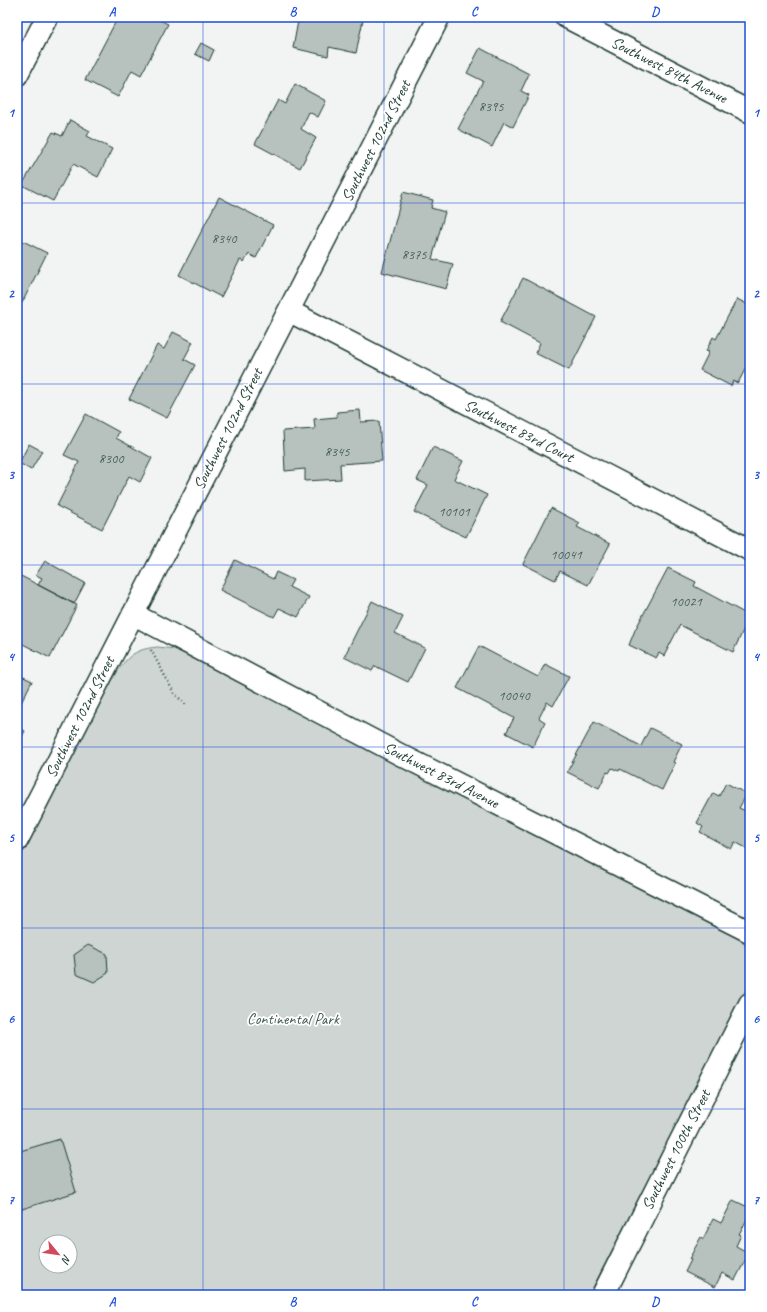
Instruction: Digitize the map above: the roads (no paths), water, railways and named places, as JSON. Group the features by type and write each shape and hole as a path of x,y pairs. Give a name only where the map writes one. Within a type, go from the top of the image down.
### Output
{"street":[{"path":"17,75 47,17"},
{"name":"Southwest 102nd Street","path":"17,841 439,17"},
{"name":"Southwest 84th Avenue","path":"566,17 750,112"},
{"name":"Southwest 83rd Court","path":"289,311 750,550"},
{"name":"Southwest 83rd Avenue","path":"133,614 399,754 750,932"},
{"name":"Southwest 100th Street","path":"603,1295 750,1004"}],"park label":[{"name":"Continental Park","path":"293,1019"}]}
